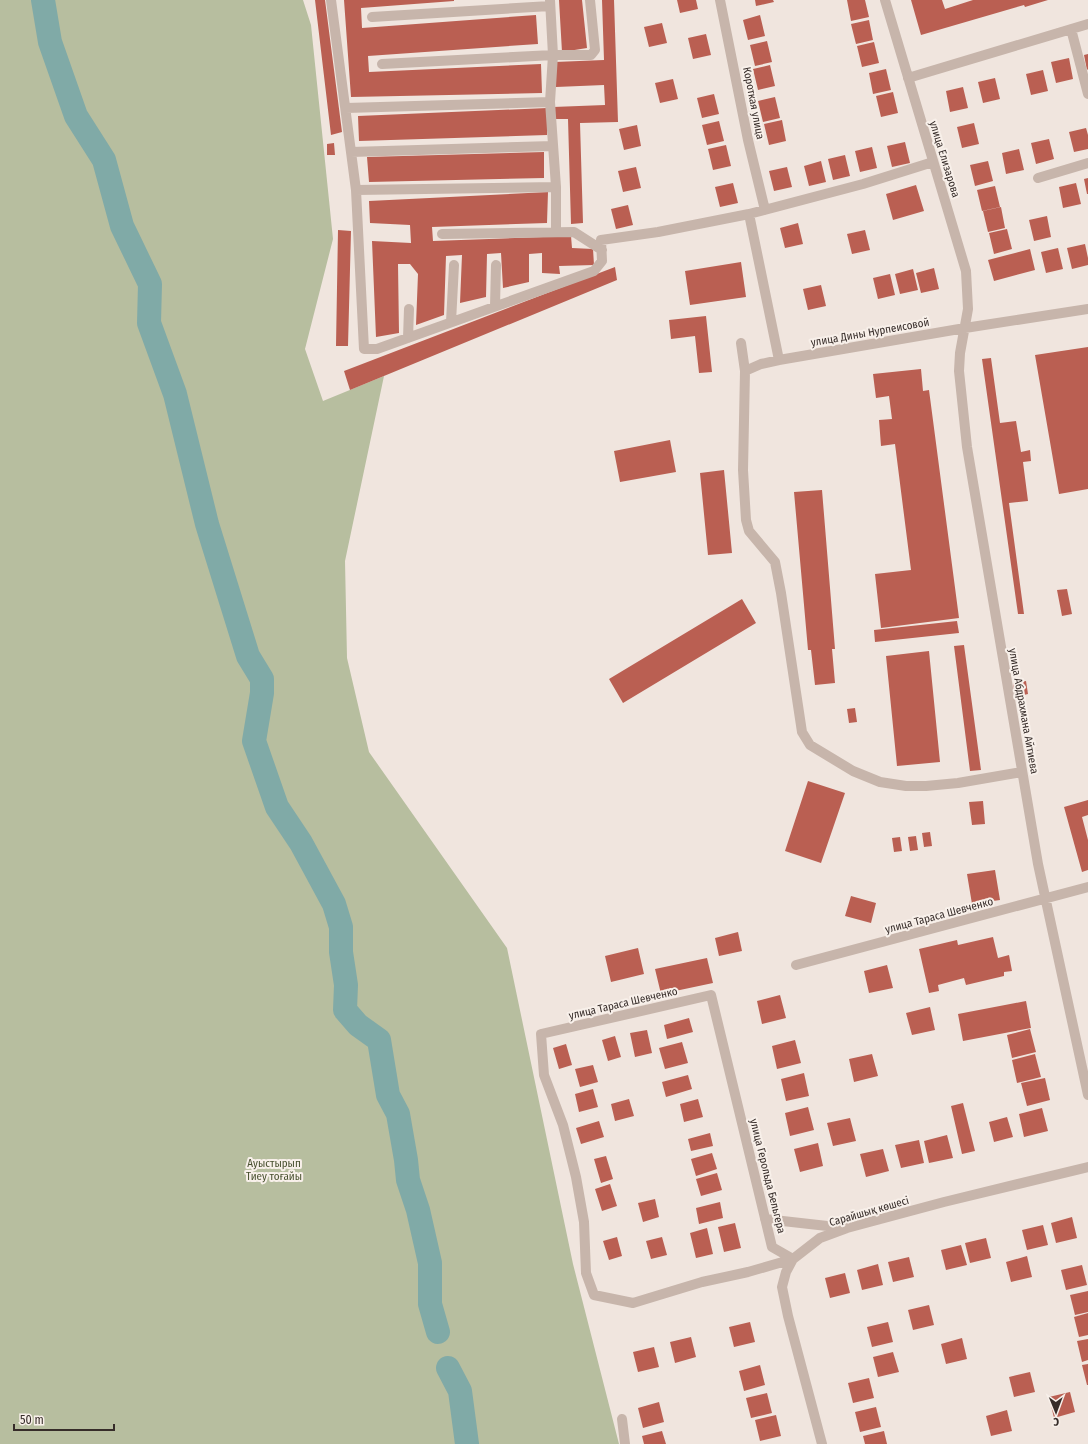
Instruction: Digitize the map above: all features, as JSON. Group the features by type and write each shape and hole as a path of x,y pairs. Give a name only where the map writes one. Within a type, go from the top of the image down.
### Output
{"street":[{"path":"331,0 356,190 364,349 377,349 594,271 602,261 601,245"},
{"path":"382,64 552,55 591,55 595,50 590,0"},
{"name":"Короткая улица","path":"720,0 748,140 765,210"},
{"name":"улица Елизарова","path":"885,0 966,271 968,309 965,328"},
{"path":"372,17 550,3 552,55 550,102 556,187 556,232"},
{"path":"908,78 1088,24"},
{"path":"1070,30 1088,94"},
{"path":"346,108 550,102"},
{"path":"351,152 553,146"},
{"path":"442,234 574,232 601,245 750,214 864,184 933,162"},
{"path":"1038,178 1088,163"},
{"path":"356,190 556,187"},
{"path":"750,214 779,360"},
{"path":"451,322 454,265"},
{"path":"495,306 496,265"},
{"path":"408,309 408,338"},
{"name":"улица Дины Нурпеисовой","path":"745,371 761,364 779,360 965,328 1088,309"},
{"name":"улица Абдрахмана Айтиева","path":"965,328 960,353 959,371 967,447 1044,898 1088,1095"},
{"path":"741,343 745,371 743,470 746,520 749,530 775,562 782,593 802,732 810,745 853,771 880,782 906,786 958,783 1022,772"},
{"name":"улица Тараса Шевченко","path":"796,965 1088,887"},
{"name":"улица Тараса Шевченко","path":"594,1295 586,1273 584,1222 576,1177 563,1125 544,1075 541,1034 711,995"},
{"name":"улица Герольда Бельгера","path":"711,995 772,1247 793,1259"},
{"name":"Сарайшық көшесі","path":"594,1295 633,1302 702,1282 748,1272 793,1259 820,1238 847,1228 952,1200 1088,1167"},
{"path":"765,1218 847,1228"},
{"path":"793,1259 786,1272 782,1287 788,1316 822,1444"},
{"path":"622,1418 625,1444"}],"green space":[{"name":"Ауыстырып Тиеу тоғайы","path":"0,0 303,0 311,25 333,239 305,349 323,401 384,376 345,561 347,658 369,752 507,948 573,1264 619,1444 0,1444"}],"building":[{"path":"315,0 325,0 342,132 331,135"},
{"path":"344,0 454,0 361,8 362,28 536,15 538,44 368,56 369,72 541,64 542,93 351,97"},
{"path":"559,0 582,0 587,48 562,52"},
{"path":"602,0 614,0 618,122 580,123 583,223 571,224 568,119 553,119 553,107 605,105 604,85 556,87 555,62 604,60"},
{"path":"677,0 696,0 698,9 680,13"},
{"path":"755,0 773,0 774,2 756,6"},
{"path":"847,0 865,0 869,17 851,21"},
{"path":"911,0 942,0 945,9 973,0 1048,0 1025,7 1024,5 921,35"},
{"path":"760,15 765,36 748,40 743,20"},
{"path":"869,20 873,40 856,44 851,24"},
{"path":"662,23 667,43 649,47 644,27"},
{"path":"706,34 711,55 693,59 688,38"},
{"path":"767,41 772,62 755,66 750,45"},
{"path":"874,42 879,63 862,67 857,46"},
{"path":"1088,54 1088,69 1087,70 1084,55"},
{"path":"1069,58 1073,79 1056,83 1051,62"},
{"path":"770,65 775,86 758,90 753,69"},
{"path":"886,69 891,90 873,94 869,73"},
{"path":"1043,70 1048,91 1031,95 1026,74"},
{"path":"995,78 1000,99 983,103 978,82"},
{"path":"673,79 678,99 660,103 655,83"},
{"path":"963,87 968,108 950,112 946,91"},
{"path":"893,92 898,113 881,117 876,96"},
{"path":"714,94 719,114 702,118 697,98"},
{"path":"775,97 780,118 763,122 758,101"},
{"path":"547,108 547,135 359,141 358,116"},
{"path":"782,120 786,141 769,145 764,124"},
{"path":"719,121 724,141 707,145 702,125"},
{"path":"974,123 979,144 962,148 957,127"},
{"path":"637,125 641,146 624,150 619,129"},
{"path":"1086,128 1088,135 1088,149 1074,152 1069,132"},
{"path":"1049,139 1054,159 1036,164 1031,143"},
{"path":"905,142 910,163 892,167 887,146"},
{"path":"334,143 335,155 327,155 327,144"},
{"path":"726,145 731,166 713,170 708,149"},
{"path":"872,147 877,168 860,172 855,151"},
{"path":"1019,149 1024,170 1006,174 1002,153"},
{"path":"544,152 544,178 369,182 367,157"},
{"path":"845,155 850,176 833,180 828,159"},
{"path":"821,161 826,182 809,186 804,166"},
{"path":"988,161 993,181 975,186 970,165"},
{"path":"636,167 641,188 623,192 618,171"},
{"path":"787,167 792,187 774,191 769,171"},
{"path":"1088,178 1088,194 1087,194 1084,179"},
{"path":"733,183 738,203 720,207 715,187"},
{"path":"1076,183 1081,204 1063,208 1059,187"},
{"path":"916,185 924,211 893,220 886,194"},
{"path":"995,186 1000,207 982,211 977,190"},
{"path":"548,192 547,223 432,227 433,241 571,236 572,248 593,249 594,265 559,266 560,274 542,273 542,253 529,254 529,282 503,288 501,253 487,254 486,297 460,303 462,255 446,256 444,315 416,325 418,274 410,264 398,264 399,333 376,337 372,241 411,243 410,225 370,223 369,201"},
{"path":"628,205 633,225 616,229 611,209"},
{"path":"1001,207 1005,228 988,232 983,211"},
{"path":"1047,216 1051,237 1034,241 1029,220"},
{"path":"798,223 803,244 785,248 780,228"},
{"path":"1007,229 1012,249 994,254 989,233"},
{"path":"338,230 351,231 348,346 336,346"},
{"path":"865,230 870,250 852,254 847,234"},
{"path":"1085,244 1088,265 1072,269 1067,248"},
{"path":"1058,248 1063,269 1046,273 1041,252"},
{"path":"1030,249 1035,270 994,281 988,260"},
{"path":"741,262 746,297 690,305 685,271"},
{"path":"615,267 617,280 350,390 344,371"},
{"path":"934,268 939,289 921,293 916,273"},
{"path":"913,269 918,290 900,294 895,274"},
{"path":"890,274 895,295 878,299 873,278"},
{"path":"821,285 826,306 808,310 803,289"},
{"path":"706,316 712,372 699,373 695,336 671,339 669,320"},
{"path":"1088,347 1088,489 1059,494 1035,355"},
{"path":"991,358 1000,423 1016,421 1021,452 1030,450 1031,461 1023,462 1028,501 1009,503 1024,614 1018,614 982,359"},
{"path":"921,369 923,391 929,390 959,618 881,628 875,574 911,570 895,444 881,446 879,420 892,419 889,396 876,398 873,374"},
{"path":"670,440 676,472 620,482 614,451"},
{"path":"724,470 732,553 708,555 700,473"},
{"path":"822,490 835,649 832,649 835,683 815,685 811,650 808,650 794,492"},
{"path":"1067,589 1072,614 1062,616 1057,590"},
{"path":"742,599 756,623 623,703 609,679"},
{"path":"957,621 959,633 875,642 874,630"},
{"path":"964,645 981,770 970,771 954,646"},
{"path":"929,651 940,762 897,766 886,656"},
{"path":"1026,681 1028,694 1015,697 1013,683"},
{"path":"855,708 857,722 849,723 847,709"},
{"path":"808,781 845,793 821,863 785,851"},
{"path":"1088,800 1088,815 1082,817 1088,840 1088,870 1082,872 1064,807"},
{"path":"983,801 985,824 972,825 969,802"},
{"path":"930,832 932,846 924,847 922,833"},
{"path":"916,836 918,850 910,851 908,837"},
{"path":"900,837 902,851 894,852 892,838"},
{"path":"995,870 1000,900 972,904 967,874"},
{"path":"851,896 876,903 871,923 845,916"},
{"path":"738,932 742,951 719,956 715,938"},
{"path":"993,937 998,958 1009,955 1012,971 1004,972 1004,976 966,985 964,978 938,985 939,991 929,993 919,949 957,940 958,945"},
{"path":"638,948 644,974 611,982 605,956"},
{"path":"707,958 713,983 661,994 655,969"},
{"path":"887,965 893,988 869,993 864,971"},
{"path":"780,995 786,1018 762,1024 757,1001"},
{"path":"1026,1001 1031,1028 963,1041 958,1014"},
{"path":"930,1007 935,1030 912,1035 906,1013"},
{"path":"689,1018 693,1032 667,1039 664,1025"},
{"path":"1030,1029 1036,1052 1012,1058 1007,1035"},
{"path":"647,1030 652,1053 635,1057 630,1033"},
{"path":"615,1036 621,1057 608,1061 602,1040"},
{"path":"795,1040 801,1063 777,1069 772,1046"},
{"path":"682,1042 688,1063 665,1069 659,1048"},
{"path":"566,1044 572,1065 559,1069 553,1048"},
{"path":"872,1054 878,1076 854,1082 849,1059"},
{"path":"1035,1054 1041,1077 1017,1083 1012,1060"},
{"path":"593,1065 598,1082 580,1087 575,1069"},
{"path":"804,1073 809,1096 786,1101 781,1079"},
{"path":"688,1075 692,1089 666,1097 662,1082"},
{"path":"1045,1078 1050,1100 1027,1106 1021,1083"},
{"path":"593,1089 598,1107 579,1112 575,1094"},
{"path":"629,1099 634,1116 615,1121 611,1104"},
{"path":"698,1099 703,1117 684,1122 680,1104"},
{"path":"963,1103 975,1151 962,1154 951,1106"},
{"path":"808,1107 814,1130 790,1136 785,1113"},
{"path":"1042,1108 1048,1131 1024,1137 1019,1114"},
{"path":"1007,1117 1013,1137 994,1142 989,1122"},
{"path":"850,1118 856,1141 833,1146 827,1123"},
{"path":"599,1121 604,1137 581,1144 576,1128"},
{"path":"710,1133 713,1146 691,1151 688,1139"},
{"path":"947,1135 953,1158 929,1163 924,1141"},
{"path":"919,1140 924,1163 901,1168 895,1145"},
{"path":"818,1143 823,1166 800,1172 794,1149"},
{"path":"883,1149 889,1171 866,1177 860,1154"},
{"path":"712,1153 717,1169 696,1176 691,1159"},
{"path":"606,1156 613,1179 601,1183 594,1159"},
{"path":"717,1173 722,1190 701,1196 696,1179"},
{"path":"610,1184 617,1206 602,1211 595,1189"},
{"path":"655,1199 659,1217 643,1222 638,1203"},
{"path":"720,1202 723,1218 699,1224 696,1208"},
{"path":"1072,1217 1077,1238 1056,1243 1051,1223"},
{"path":"735,1223 741,1248 724,1252 718,1227"},
{"path":"1043,1225 1048,1245 1027,1250 1022,1230"},
{"path":"707,1228 713,1254 696,1258 690,1233"},
{"path":"617,1237 622,1256 609,1260 603,1241"},
{"path":"662,1237 667,1255 651,1259 646,1241"},
{"path":"986,1238 991,1258 970,1263 965,1243"},
{"path":"961,1245 967,1265 946,1270 941,1250"},
{"path":"1027,1256 1032,1277 1011,1282 1006,1262"},
{"path":"909,1257 914,1277 893,1282 888,1262"},
{"path":"878,1264 883,1285 862,1290 857,1270"},
{"path":"1082,1265 1087,1285 1066,1290 1061,1270"},
{"path":"845,1273 850,1293 830,1298 825,1278"},
{"path":"1088,1291 1088,1312 1075,1315 1070,1295"},
{"path":"929,1305 934,1325 913,1330 908,1310"},
{"path":"1088,1313 1088,1335 1079,1337 1074,1317"},
{"path":"750,1322 755,1342 734,1347 729,1327"},
{"path":"888,1322 893,1342 872,1347 867,1327"},
{"path":"691,1337 696,1357 675,1363 670,1342"},
{"path":"962,1338 967,1359 946,1364 941,1344"},
{"path":"1088,1339 1088,1360 1082,1362 1077,1341"},
{"path":"654,1347 659,1367 638,1372 633,1352"},
{"path":"893,1352 899,1372 878,1377 873,1357"},
{"path":"1088,1364 1088,1385 1087,1385 1082,1365"},
{"path":"760,1365 765,1385 744,1391 739,1371"},
{"path":"1030,1372 1035,1392 1014,1397 1009,1377"},
{"path":"869,1378 874,1398 853,1403 848,1383"},
{"path":"1070,1392 1075,1412 1054,1418 1049,1397"},
{"path":"767,1393 772,1413 751,1418 746,1398"},
{"path":"659,1402 664,1422 643,1428 638,1408"},
{"path":"876,1407 881,1427 860,1432 855,1412"},
{"path":"1007,1410 1012,1431 991,1436 986,1416"},
{"path":"776,1415 781,1436 760,1441 755,1420"},
{"path":"662,1431 666,1444 644,1444 642,1436"},
{"path":"884,1431 887,1444 865,1444 863,1436"}],"waterway":[{"path":"43,0 50,42 76,116 104,160 122,226 150,284 149,323 175,394 207,524 248,656 262,679 262,693 254,741 277,807 301,843 334,904 341,927 341,952 346,985 345,1010 358,1025 379,1040 388,1095 398,1114 408,1180 418,1210 430,1263 430,1304 438,1332"},
{"path":"448,1368 460,1391 467,1444"}]}
